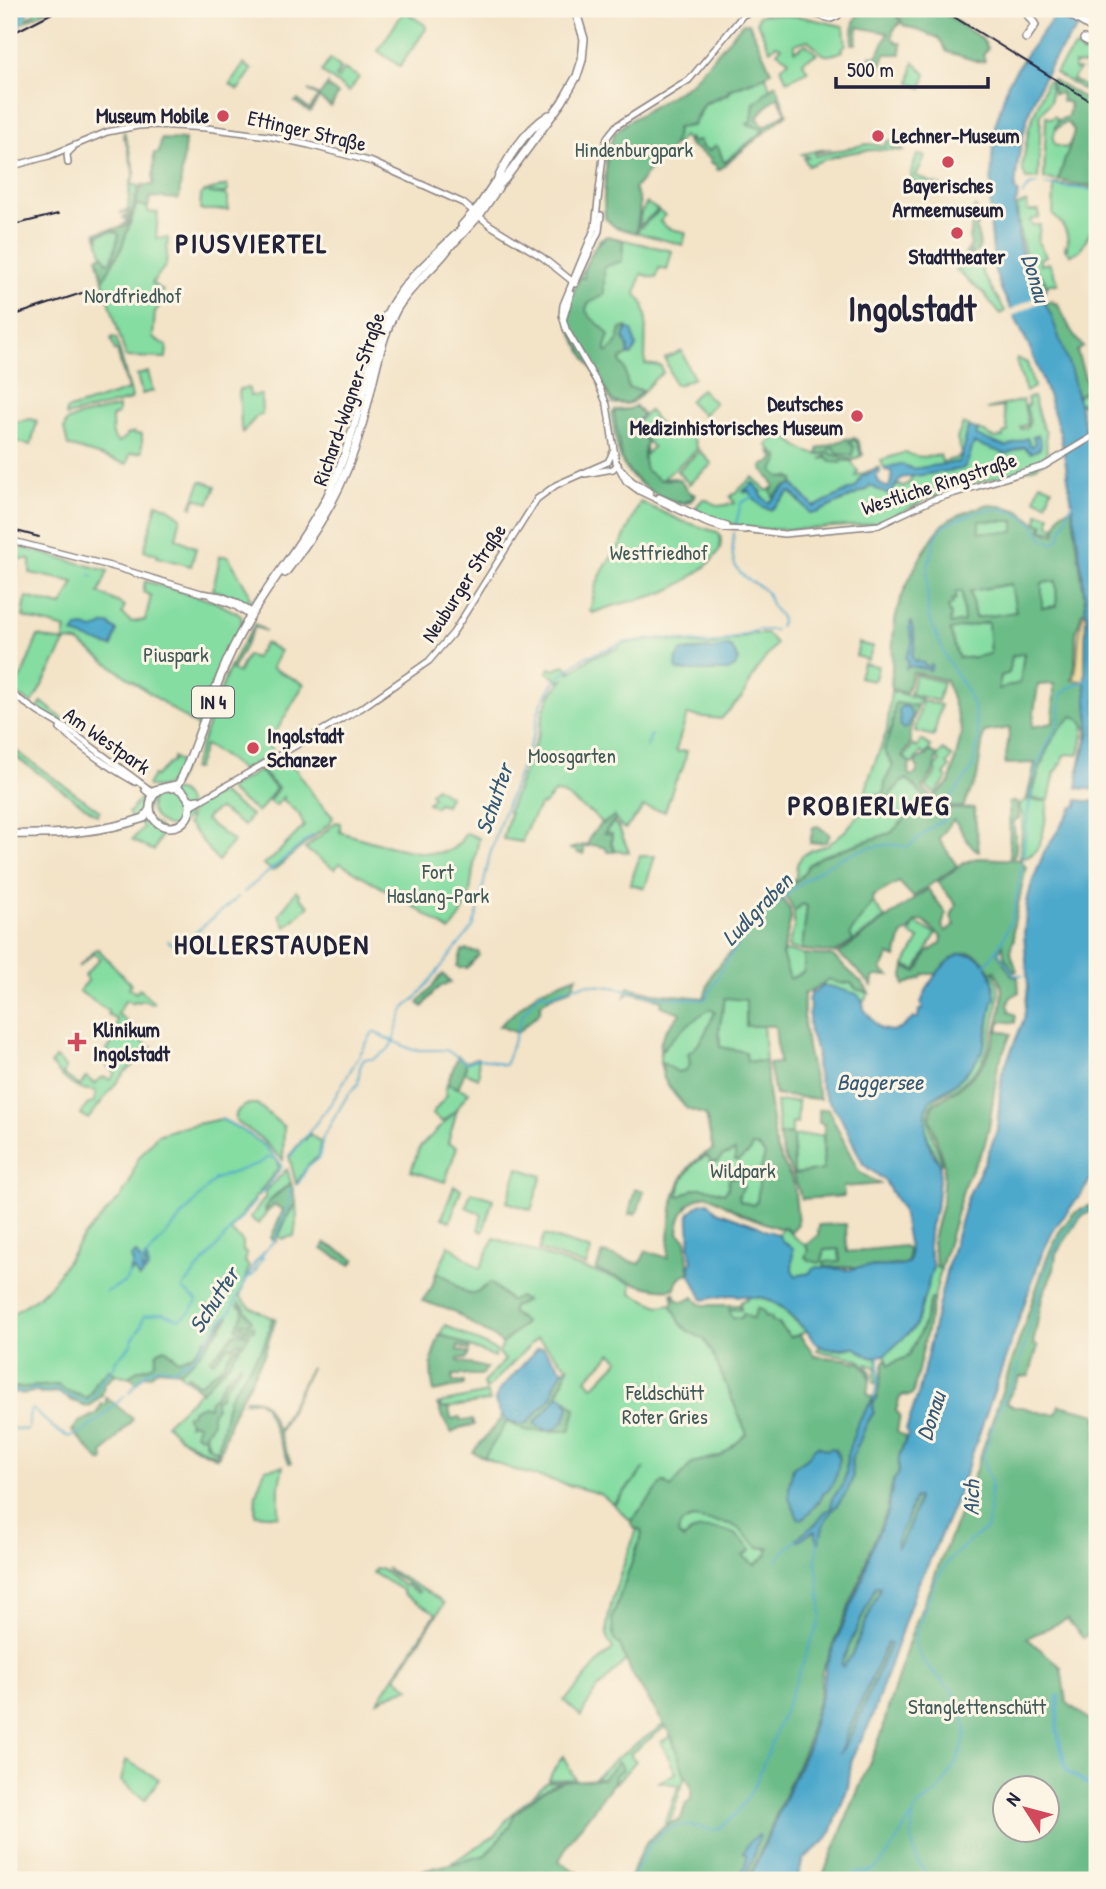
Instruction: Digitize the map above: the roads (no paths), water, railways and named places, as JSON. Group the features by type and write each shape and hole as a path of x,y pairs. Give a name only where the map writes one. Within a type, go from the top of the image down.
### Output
{"main road":[{"path":"1024,9 1035,26 1026,38"},
{"path":"1062,9 1097,30"},
{"path":"574,280 600,227 604,147 613,129 689,80 735,26 756,10 834,19 840,11"},
{"path":"477,213 571,85 580,50 580,36 574,11"},
{"path":"1085,39 1097,45"},
{"path":"514,162 517,148 534,125 553,113"},
{"name":"Ettinger Straße","path":"9,167 49,156 116,129 156,125 268,136 359,158 393,170 466,204 491,226 574,280"},
{"path":"68,163 68,152 81,142"},
{"path":"477,213 501,178"},
{"path":"600,195 600,227"},
{"name":"Richard-Wagner-Straße","path":"448,246 477,213"},
{"name":"Richard-Wagner-Straße","path":"185,795 182,782 217,692 253,615 315,519 336,478 354,426 376,345 390,308 400,293 477,213"},
{"name":"Westliche Ringstraße","path":"574,280 564,320 607,405 622,476 639,491 719,528 784,534 879,525 932,500 1044,466 1097,434"},
{"path":"606,463 612,458 614,446"},
{"path":"606,463 618,462"},
{"name":"Westliche Ringstraße","path":"618,462 630,479 646,491 706,519 746,530"},
{"name":"Neuburger Straße","path":"578,475 606,471 615,468 618,462"},
{"name":"Neuburger Straße","path":"190,810 194,804 363,707 429,661 453,633 537,499 556,485 606,463"},
{"name":"Neuburger Straße","path":"606,471 622,476"},
{"path":"9,541 206,594 253,615"},
{"path":"206,594 229,599 253,615"},
{"path":"242,610 245,624"},
{"name":"Richard-Wagner-Straße","path":"183,775 220,675 245,624 253,615"},
{"name":"Am Westpark","path":"9,692 148,792 150,804"},
{"name":"Am Westpark","path":"114,768 129,774 152,791 160,790"},
{"path":"149,789 175,784 183,775"},
{"name":"IN 4","path":"172,788 178,785 183,775"},
{"name":"Neuburger Straße","path":"185,795 196,800 223,787"},
{"path":"9,834 74,833 109,828 146,816 150,804 160,790 172,788 185,795 190,810 185,820 176,826 166,827 155,820 135,821"},
{"path":"150,804 155,820"}],"water":[{"path":"1060,9 1093,9 1058,54 1034,98 1018,159 1015,190 1018,192 1015,202 1024,262 1051,315 1071,371 1097,464 1097,790 1077,788 1090,732 1085,681 1086,612 1082,569 1060,433 1029,346 995,271 990,221 995,126 1008,83"},
{"path":"628,328 633,332 636,347 632,355 628,355 624,338"},
{"path":"968,427 978,430 976,436 1006,447 1027,438 1033,446 1033,437 1038,435 1041,443 1039,449 1031,453 1024,447 1006,454 974,443 962,469 901,478 890,494 870,485 867,489 816,513 810,513 792,492 772,509 768,509 748,491 744,491 753,483 769,503 783,489 793,485 814,507 856,487 862,476 880,469 880,473 876,475 880,484 888,488 892,480 891,471 884,468 901,464 913,469 959,462"},
{"path":"911,621 915,643 912,658 928,667 931,664 930,670 910,666 906,668 906,657 912,643 909,628"},
{"path":"106,624 117,631 112,647 73,634 77,628 93,630"},
{"path":"727,646 732,648 738,660 735,667 728,671 684,671 676,667 677,658 682,651"},
{"path":"903,706 909,708 912,716 905,729 901,727 899,709"},
{"name":"Donau","path":"1097,792 1097,1168 1085,1189 1054,1229 1041,1256 958,1495 917,1586 870,1723 852,1757 848,1787 832,1830 824,1842 803,1859 797,1880 749,1880 810,1742 826,1665 888,1511 894,1480 899,1473 899,1457 908,1434 906,1430 919,1391 947,1268 967,1198 997,1130 1002,1073 1024,1019 1028,986 1024,934 1031,886 1044,852 1073,807 1077,806 1077,800 1095,802 1096,805","holes":["915,1497 918,1497 913,1516 897,1548 899,1535","876,1586 880,1587 852,1655 843,1667 841,1664","887,1643 890,1644 854,1729 840,1754"]},
{"name":"Baggersee","path":"960,954 969,954 983,961 991,974 995,999 983,1051 957,1082 930,1100 926,1110 926,1132 940,1170 936,1210 930,1225 928,1245 933,1266 913,1329 885,1355 870,1357 854,1347 827,1349 820,1346 782,1307 765,1298 730,1295 703,1300 691,1275 689,1214 705,1202 717,1211 778,1234 783,1242 793,1248 792,1270 796,1276 810,1273 818,1267 849,1270 859,1267 901,1266 909,1262 902,1210 884,1180 863,1164 840,1116 826,1098 820,1083 816,1065 817,1052 810,1034 808,1000 811,994 824,986 857,994 864,1009 881,1029 900,1029 918,1018 919,1010 923,1009 921,1003 931,981 947,963"},
{"path":"136,1253 141,1261 142,1272 146,1257 148,1264 147,1271 139,1278 134,1270 129,1274 133,1263 131,1257"},
{"path":"538,1348 543,1348 563,1370 555,1384 552,1397 526,1424 511,1422 502,1415 495,1402 499,1391"},
{"path":"558,1395 565,1398 569,1407 561,1424 548,1430 535,1424 554,1402"},
{"path":"874,1398 874,1412 852,1457 850,1484 826,1519 820,1542 818,1543 815,1531 798,1541 797,1538 831,1508 833,1498 843,1484 847,1455 857,1425"},
{"path":"818,1446 836,1450 837,1471 828,1491 824,1492 802,1519 798,1518 789,1498 793,1468"},
{"path":"759,1835 747,1871 742,1880 736,1880 746,1865 747,1855 743,1853 744,1850 751,1840"}],"waterway":[{"path":"22,19 27,9"},
{"path":"9,35 18,26 27,9"},
{"path":"1029,186 1038,184"},
{"path":"1045,185 1097,190"},
{"path":"1025,191 1029,187"},
{"name":"Schutter","path":"736,524 741,503 754,496"},
{"name":"Ludlgraben","path":"481,1059 504,1065 506,1063 523,1014 538,995 543,993 551,995 571,987 589,984 661,997 706,999 736,948 765,914 802,882 844,857 866,849 890,845 908,847 945,820 950,799 972,769 979,740 974,708 967,691 947,660 928,615 927,570 936,536 942,528 955,520 985,510 1003,509 1024,517 1043,538 1055,543 1073,503"},
{"name":"Schutter","path":"734,533 735,566 767,593 781,617 779,627"},
{"path":"90,575 94,576"},
{"name":"Schutter","path":"298,1184 308,1166 319,1158 323,1137 347,1096 358,1084 364,1059 373,1059 388,1050 404,1009 417,997 473,927 501,820 534,734 539,710 554,683 585,657 626,642 662,638 708,644 758,630 775,630"},
{"path":"1023,856 1034,776 1059,722 1061,695 1087,680"},
{"path":"647,747 651,735"},
{"path":"244,892 313,835"},
{"path":"985,965 1008,929 1022,861"},
{"path":"168,941 176,947 179,946 238,897"},
{"path":"998,951 1014,975 1022,975"},
{"name":"Ludlgraben","path":"290,1157 332,1102 373,1032 413,1050 446,1050 467,1063 479,1059"},
{"path":"221,1119 255,1138 270,1151 282,1167 259,1196"},
{"path":"141,1263 215,1179 260,1163 268,1157 275,1158"},
{"name":"Schutter","path":"129,1393 147,1372 159,1367 174,1370 181,1363 192,1359 230,1312 255,1263 276,1238 292,1196 291,1188"},
{"path":"9,1390 25,1392 35,1389 59,1389 65,1395 84,1401 94,1398 100,1382 130,1346 144,1316 162,1313 179,1319 193,1309 197,1300 183,1290 184,1286 255,1201"},
{"name":"Aich","path":"917,1808 938,1792 953,1768 963,1747 966,1726 960,1704 923,1660 918,1652 915,1636 935,1581 948,1562 988,1526 991,1482 983,1456 998,1411 1017,1372 1054,1252 1066,1230 1081,1213 1097,1206"},
{"name":"Schutter","path":"249,1277 253,1275 263,1257"},
{"path":"106,1292 125,1282 129,1274"},
{"path":"874,1399 879,1379 879,1357"},
{"name":"Schutter","path":"9,1428 27,1430 32,1409 57,1431 73,1436 88,1428 125,1396"},
{"path":"777,1561 798,1539"},
{"path":"818,1541 816,1559 821,1616"},
{"path":"632,1880 652,1842 667,1829 688,1825 716,1830 729,1821 744,1803 756,1782 820,1620"},
{"path":"1058,1696 1057,1731 1067,1771 1089,1785"},
{"path":"915,1810 912,1829 915,1854 920,1866 936,1880"},
{"name":"Aich","path":"846,1880 856,1872 874,1869 882,1862 912,1817"}],"railway":[{"path":"9,35 60,9"},
{"path":"941,9 1097,105"},
{"path":"9,226 58,214"},
{"path":"9,317 88,291"},
{"path":"9,529 39,537"}],"place":[{"name":"Museum Mobile","path":"223,116"},
{"name":"Lechner-Museum","path":"878,136"},
{"name":"Bayerisches Armeemuseum","path":"948,162"},
{"name":"Stadttheater","path":"957,233"},
{"name":"Deutsches Medizinhistorisches Museum","path":"857,416"},
{"name":"Ingolstadt Schanzer","path":"253,748"},
{"name":"Klinikum Ingolstadt","path":"77,1042"}],"district":[{"name":"PIUSVIERTEL","path":"252,243"},
{"name":"Ingolstadt","path":"912,309"},
{"name":"PROBIERLWEG","path":"869,805"},
{"name":"HOLLERSTAUDEN","path":"272,944"}],"park label":[{"name":"Hindenburgpark","path":"634,150"},
{"name":"Nordfriedhof","path":"133,296"},
{"name":"Westfriedhof","path":"659,553"},
{"name":"Piuspark","path":"176,655"},
{"name":"Moosgarten","path":"572,756"},
{"name":"Fort Haslang-Park","path":"438,884"},
{"name":"Wildpark","path":"743,1171"},
{"name":"Feldschütt Roter Gries","path":"665,1405"},
{"name":"Stanglettenschütt","path":"977,1707"}]}
